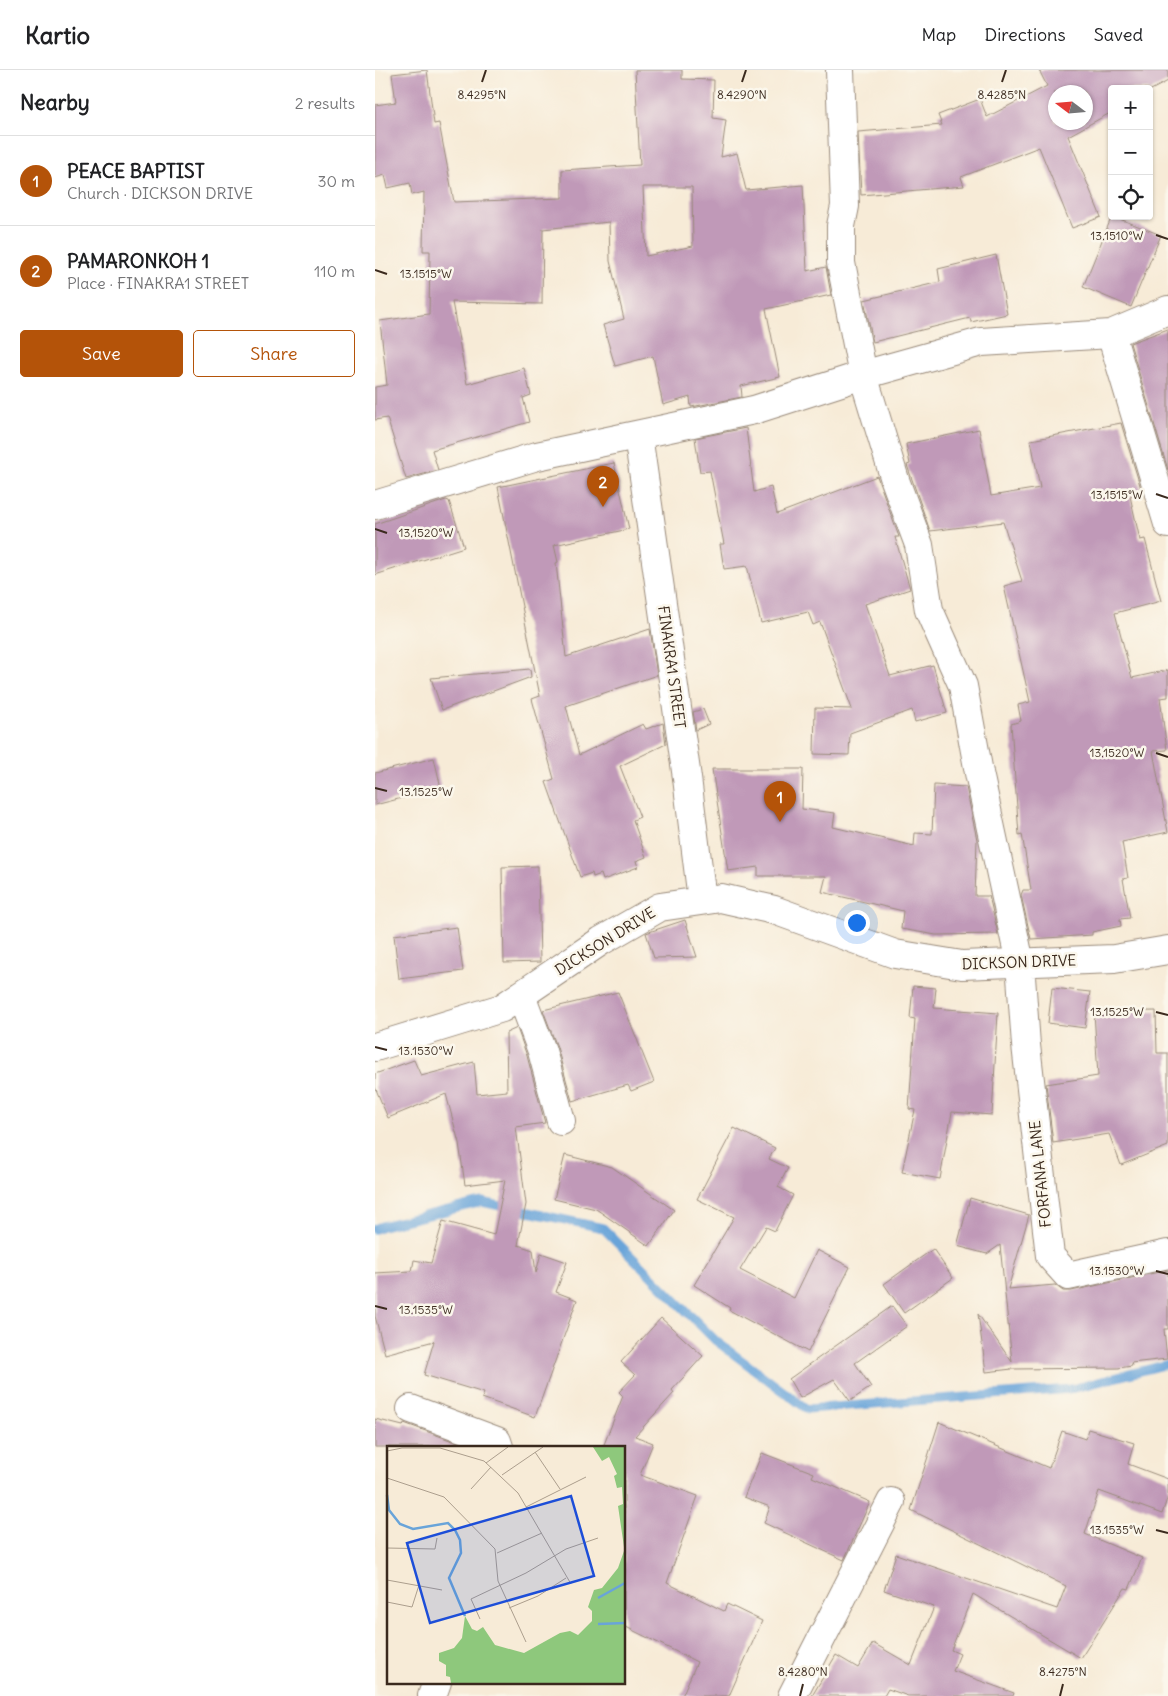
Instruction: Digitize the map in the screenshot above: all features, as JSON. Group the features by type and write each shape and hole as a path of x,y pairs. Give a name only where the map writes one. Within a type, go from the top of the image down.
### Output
{"street":[{"path":"840,70 845,206 841,226 841,263 863,376 895,480 919,545 929,610 963,686 1020,963"},
{"path":"375,505 537,456 754,410 981,342 1111,334 1168,310"},
{"path":"1111,334 1168,524"},
{"name":"FINAKRA1 STREET","path":"638,435 687,778 702,900"},
{"name":"DICKSON DRIVE","path":"375,1047 502,1008 601,941 660,907 702,900 721,898 774,910 895,954 962,965 1115,959 1168,950"},
{"name":"FORFANA LANE","path":"1020,963 1026,1045 1049,1256 1068,1276 1168,1254"},
{"path":"521,995 542,1051 561,1121"},
{"path":"411,1409 497,1441 499,1446"},
{"path":"792,1696 891,1502"}],"building":[{"path":"427,70 434,124 439,123 454,202 562,198 562,170 640,165 635,70 682,70 682,79 714,80 713,118 726,120 721,157 737,153 746,190 803,185 807,271 826,267 831,295 766,309 780,377 741,386 742,397 691,407 690,397 663,405 653,356 615,366 603,325 624,319 610,261 609,222 543,229 542,304 452,302 467,384 524,368 531,395 523,398 529,422 432,450 438,470 406,479 387,418 375,420 375,387 387,385 380,321 429,314 430,251 423,251 424,192 412,195 410,183 388,188 385,175 375,178 375,105 396,102 392,74","holes":["643,187 692,187 693,246 646,256"]},
{"path":"1039,70 1168,70 1168,81 1153,89 1153,85 1108,85 1108,114 1093,122 1093,85 1048,85 1048,130 1079,130 1068,136 1101,217 1072,228 1039,147 961,177 964,186 861,195 858,132 942,125 938,115 980,99 987,117 1047,86"},
{"path":"1110,220 1122,220 1161,235 1131,307 1083,287"},
{"path":"996,255 1007,314 971,322 970,318 873,342 864,300 940,282 938,269"},
{"path":"1168,329 1168,470 1130,343"},
{"path":"1121,423 1142,492 1130,496 1140,540 1145,539 1161,601 1115,613 1132,678 1168,670 1168,697 1160,698 1167,750 1153,751 1168,832 1122,842 1128,878 1123,879 1130,918 1120,919 1121,926 1092,932 1092,935 1031,939 1021,895 1023,890 1031,890 1022,834 1019,835 1011,724 1021,721 1018,705 1030,702 1004,586 1022,581 1003,522 930,531 907,465 910,464 906,444 979,429 991,496 1040,488 1031,440"},
{"path":"746,428 754,492 771,487 777,514 877,476 899,537 895,537 910,589 865,604 890,676 933,665 947,713 915,722 912,710 850,733 849,755 814,754 815,708 852,709 820,622 813,625 808,612 761,623 747,566 724,569 720,544 724,544 710,471 700,472 695,438"},
{"path":"614,463 629,529 554,545 558,562 556,563 566,657 650,629 657,675 566,706 579,755 643,724 646,729 663,723 666,744 620,766 640,817 633,820 646,857 636,861 638,867 603,880 601,874 593,877 592,873 580,877 546,782 554,779 532,699 540,696 498,487"},
{"path":"446,500 449,501 464,547 375,575 375,524"},
{"path":"530,669 531,677 442,710 431,678"},
{"path":"703,709 709,724 696,730 693,712"},
{"path":"434,758 441,788 375,805 375,773"},
{"path":"712,769 803,769 802,809 835,813 833,827 914,846 915,833 932,834 934,785 966,787 977,840 975,896 989,896 998,934 936,935 901,929 903,911 822,892 826,876 758,876 758,867 728,871"},
{"path":"538,866 540,962 504,963 502,867"},
{"path":"685,920 697,957 654,958 646,933"},
{"path":"457,927 463,971 399,979 394,935"},
{"path":"913,986 936,988 934,1008 998,1013 992,1115 952,1112 940,1179 902,1172 915,1110 909,1109 915,1019 910,1018"},
{"path":"1052,988 1090,992 1085,1028 1048,1023"},
{"path":"618,992 654,1082 631,1091 628,1085 572,1101 557,1047 543,1010"},
{"path":"1156,1011 1157,1053 1168,1053 1168,1146 1121,1165 1109,1134 1053,1143 1046,1084 1098,1076 1094,1012"},
{"path":"517,1028 527,1056 545,1123 516,1127 526,1204 518,1245 533,1250 536,1273 541,1253 567,1262 556,1292 577,1300 535,1417 482,1398 484,1393 424,1375 434,1341 385,1354 375,1316 375,1273 412,1271 414,1260 431,1263 443,1221 494,1235 505,1180 465,1185 459,1143 446,1094 388,1118 375,1087 375,1074 414,1060 421,1076 474,1062 477,1094 507,1091 506,1033"},
{"path":"734,1128 775,1148 769,1159 788,1168 778,1187 793,1195 775,1231 766,1227 740,1270 794,1298 817,1250 850,1267 808,1352 729,1310 730,1308 694,1285 734,1217 697,1199"},
{"path":"565,1155 612,1167 674,1210 649,1246 596,1209 554,1199"},
{"path":"970,1198 1029,1215 1008,1289 1055,1285 1063,1291 1071,1291 1168,1270 1168,1329 1164,1329 1167,1359 1131,1363 1132,1366 1118,1368 1012,1369 986,1372 978,1314 1012,1362 1000,1245 987,1254 957,1246"},
{"path":"933,1249 953,1278 904,1313 884,1284"},
{"path":"892,1306 907,1326 855,1363 871,1387 850,1401 834,1379 800,1398 789,1379"},
{"path":"661,1318 703,1356 672,1390 674,1393 635,1436 653,1443 640,1475 698,1496 667,1583 724,1611 727,1604 762,1621 729,1696 682,1696 697,1662 625,1626 625,1446 603,1446 623,1396 619,1392 635,1375 621,1362"},
{"path":"375,1419 403,1426 404,1423 466,1446 387,1446 375,1447"},
{"path":"939,1422 1049,1468 1062,1431 1085,1439 1088,1429 1134,1443 1128,1464 1168,1479 1168,1496 1162,1514 1099,1491 1085,1534 1142,1558 1129,1589 1125,1588 1081,1658 973,1594 951,1650 960,1654 953,1671 1014,1693 1013,1696 908,1696 888,1689 884,1696 812,1696 836,1655 858,1668 873,1643 911,1665 934,1607 884,1590 896,1554 1057,1609 1066,1586 911,1510"},
{"path":"762,1453 814,1473 812,1477 870,1502 844,1560 764,1523 770,1507 744,1497"}],"waterway":[{"path":"375,1229 482,1202 603,1228 716,1341 807,1409 1071,1389 1168,1364"}],"place":[{"name":"PAMARONKOH 1","path":"603,507"},
{"name":"PEACE BAPTIST","path":"780,822"}]}
